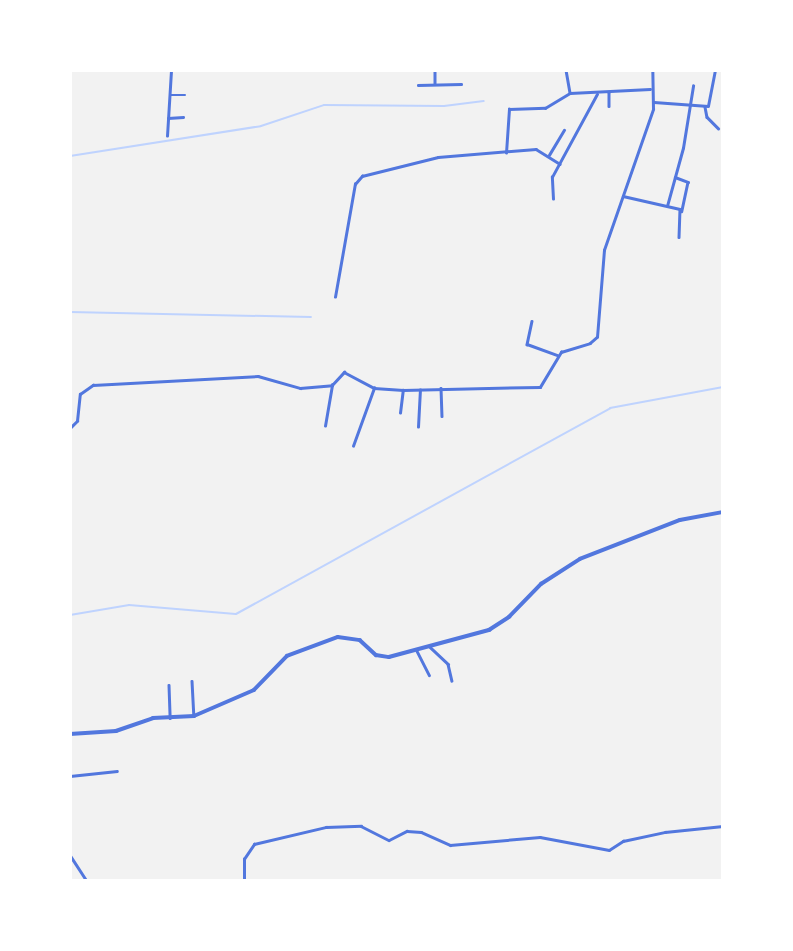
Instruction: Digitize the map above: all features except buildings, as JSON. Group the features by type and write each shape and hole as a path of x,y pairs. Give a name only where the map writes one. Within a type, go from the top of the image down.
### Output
{"street":[{"path":"167,136 171,70"},
{"path":"435,70 435,84"},
{"path":"566,70 570,93"},
{"path":"532,321 527,344 557,355 597,337 603,257 654,102 650,89 652,70"},
{"path":"715,70 711,95 705,107 707,117 718,128"},
{"path":"418,85 461,84"},
{"path":"667,206 693,86"},
{"path":"506,153 507,110 545,108 570,93 597,94 650,89"},
{"path":"609,93 609,106"},
{"path":"553,198 552,180 597,94"},
{"path":"170,95 185,95"},
{"path":"654,102 705,107"},
{"path":"168,118 183,117"},
{"path":"549,155 564,130"},
{"path":"334,297 358,179 438,157 539,150 560,164"},
{"path":"675,177 688,182 680,237"},
{"path":"623,195 682,211"},
{"path":"325,426 332,385 344,372 374,387 403,390 489,385 533,390 547,382 557,355"},
{"path":"70,428 76,421 80,394 93,385 258,376 294,388 332,385"},
{"path":"354,446 374,387"},
{"path":"442,388 442,416"},
{"path":"400,413 403,390"},
{"path":"418,427 420,390"},
{"path":"70,734 112,732 153,718 194,716 254,690 287,656 338,637 363,641 381,657 417,651 496,627 541,584 580,559 680,520 723,512"},
{"path":"430,647 448,664 452,681"},
{"path":"417,651 429,675"},
{"path":"192,681 194,716"},
{"path":"169,685 170,718"},
{"path":"70,776 117,771"},
{"path":"244,881 244,859 254,844 326,827 361,826 389,840 407,831 421,832 450,845 540,837 609,850 622,841 664,832 723,826"},
{"path":"70,855 87,881"}],"waterway":[{"path":"70,156 261,126 324,105 444,106 484,101"},
{"path":"70,312 311,317"},
{"path":"70,615 129,605 236,614 610,408 723,387"}]}
